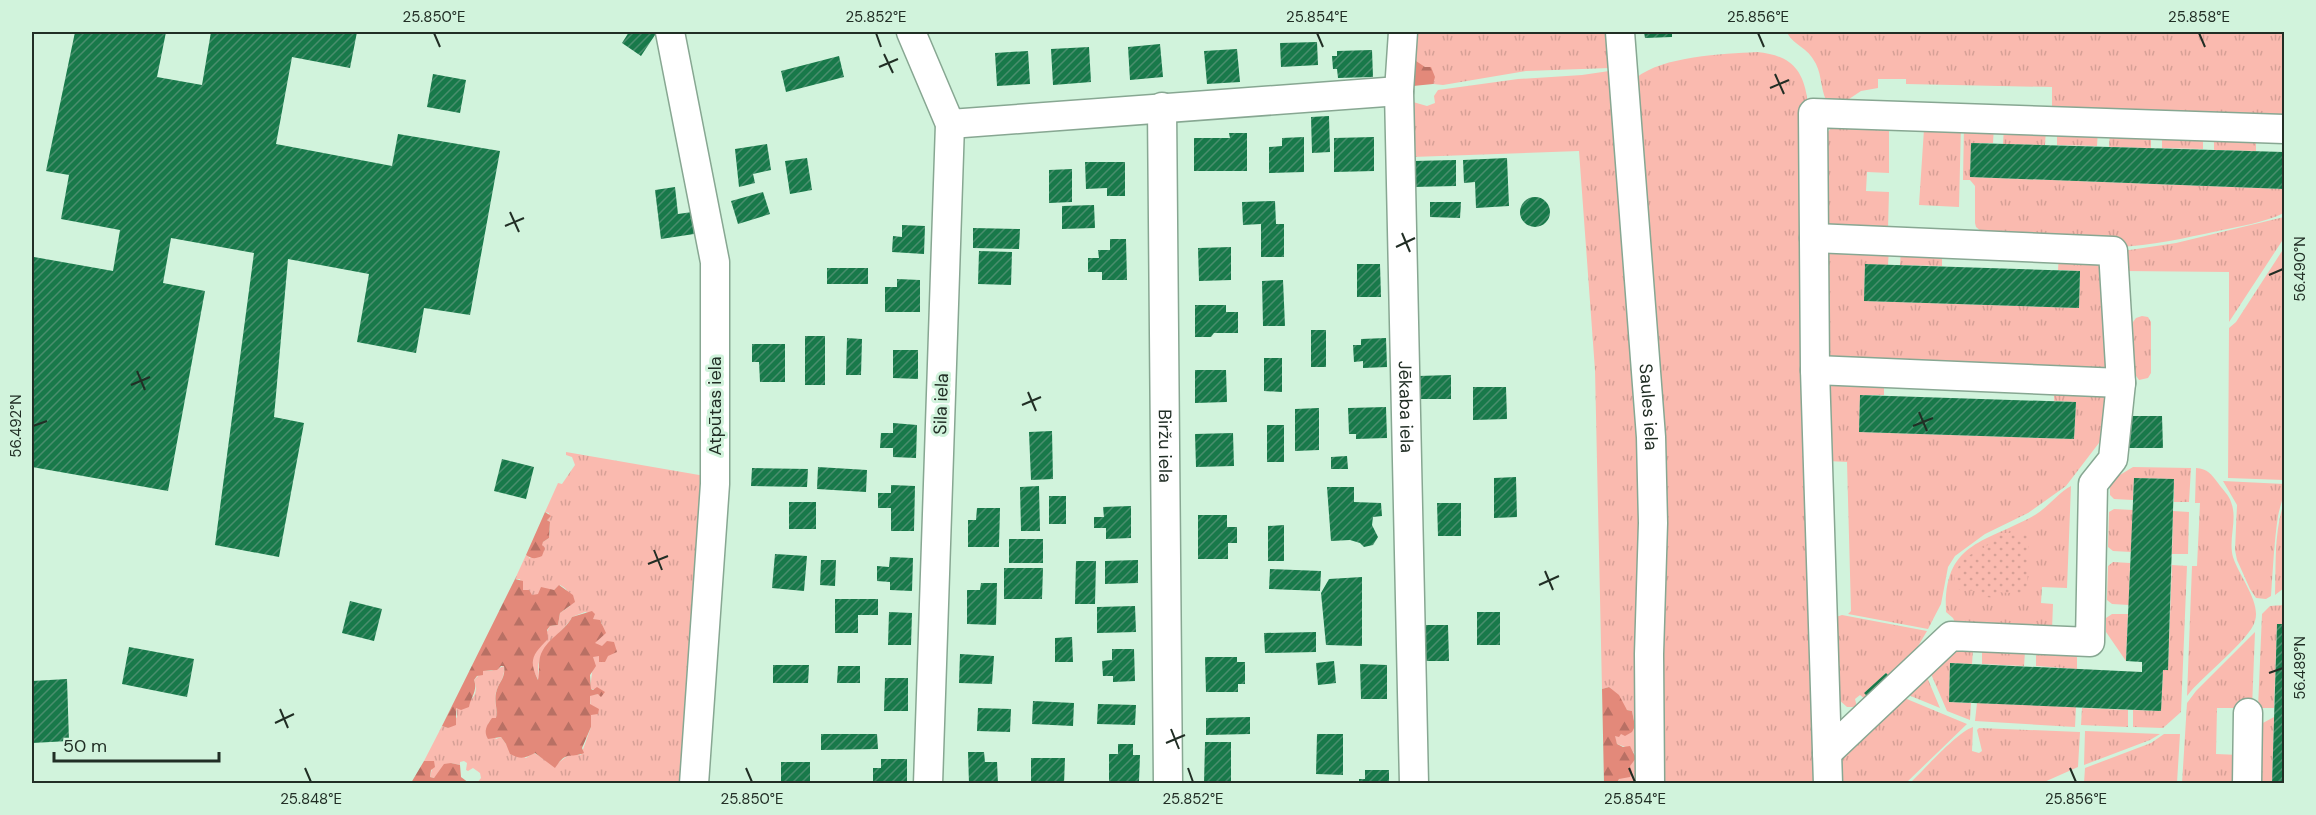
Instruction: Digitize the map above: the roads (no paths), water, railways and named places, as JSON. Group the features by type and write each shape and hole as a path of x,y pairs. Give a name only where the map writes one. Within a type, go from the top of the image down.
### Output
{"street":[{"name":"Atpūtas iela","path":"670,32 715,262 715,484 694,783"},
{"name":"Sila iela","path":"911,32 950,124 928,783"},
{"name":"Jēkaba iela","path":"1402,32 1399,90 1414,783"},
{"name":"Saules iela","path":"1620,32 1651,437 1653,523 1649,654 1650,783"},
{"path":"950,124 1399,90"},
{"name":"Biržu iela","path":"1162,107 1168,783"},
{"path":"1828,783 1815,370 1813,113 2284,129"},
{"path":"1814,238 2113,250 2121,383 2113,459 2093,484 2090,642 1951,636 1827,753"},
{"path":"1815,370 2121,383"},
{"path":"2247,783 2248,713"}]}
